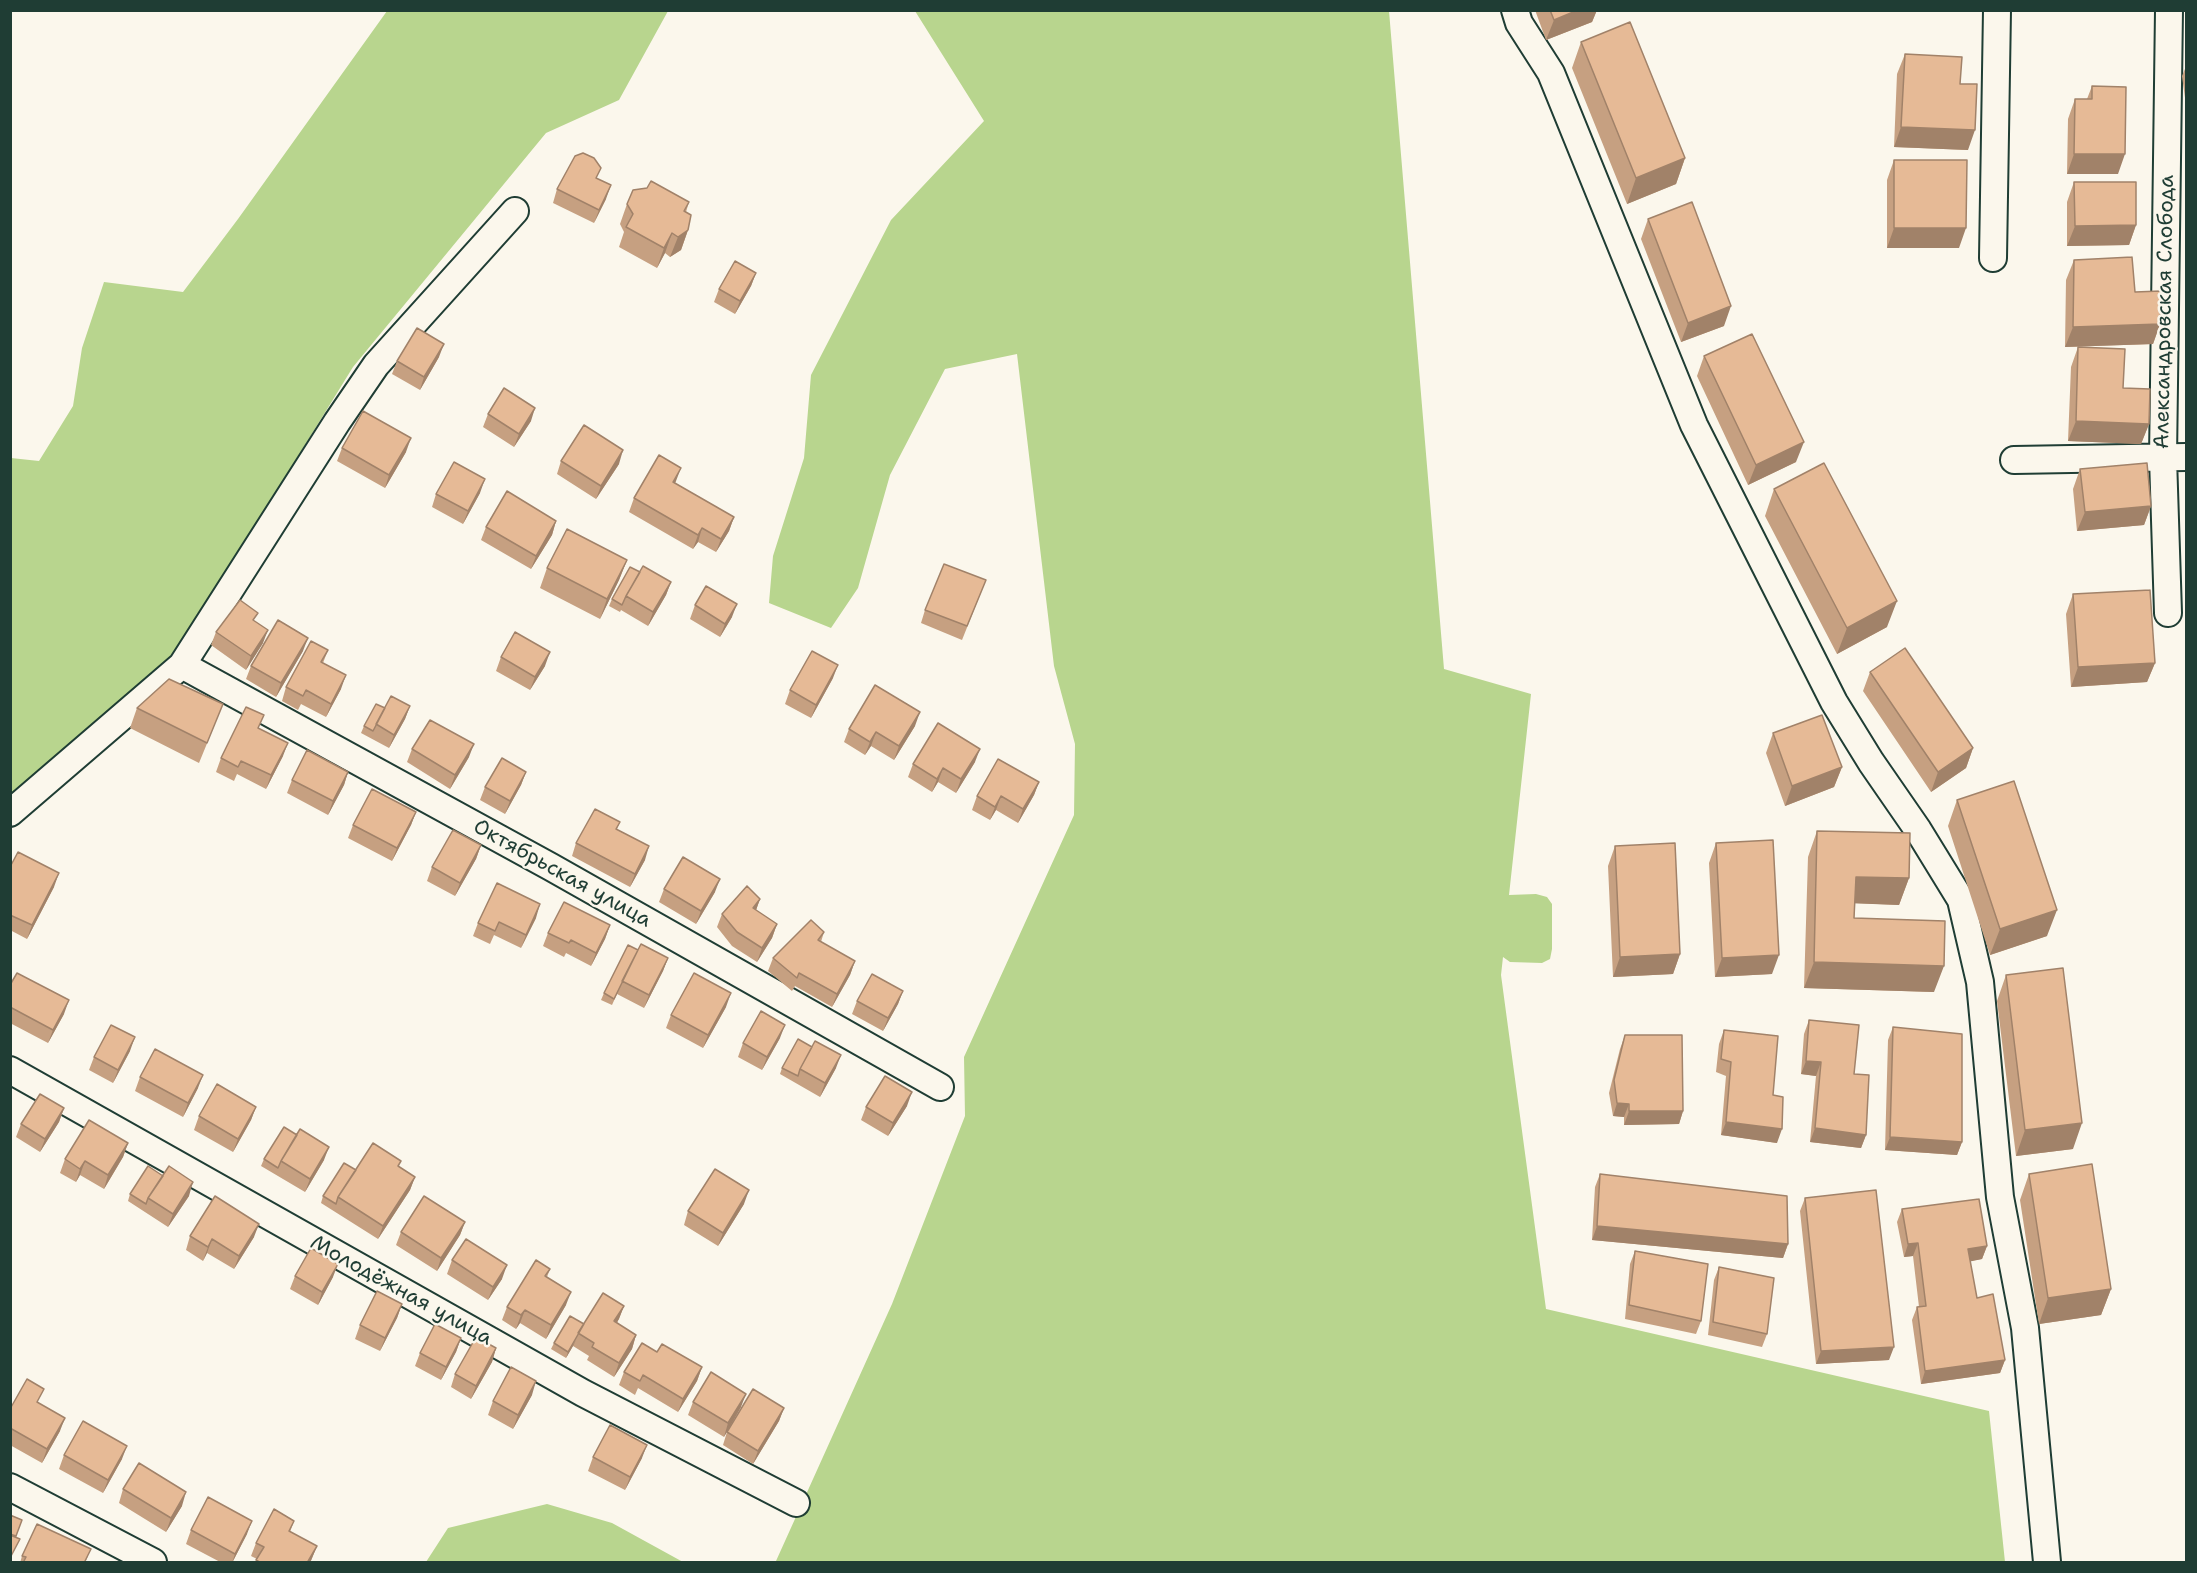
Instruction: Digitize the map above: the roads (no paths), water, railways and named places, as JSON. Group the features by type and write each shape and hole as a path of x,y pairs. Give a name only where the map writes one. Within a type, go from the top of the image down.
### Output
{"street":[{"path":"1515,10 1519,23 1551,73 1694,425 1834,702 1961,900 1980,982 2000,1197 2025,1328 2047,1563"},
{"path":"1993,258 1997,10"},
{"name":"Александровская Слобода","path":"2168,613 2175,458 2169,10"},
{"path":"10,813 182,665 376,365 515,211"},
{"path":"2014,460 2175,458"},
{"name":"Октябрьская улица","path":"182,665 545,864 940,1087"},
{"name":"Молодёжная улица","path":"10,1070 583,1393 796,1503"},
{"path":"10,1487 153,1563"}]}
